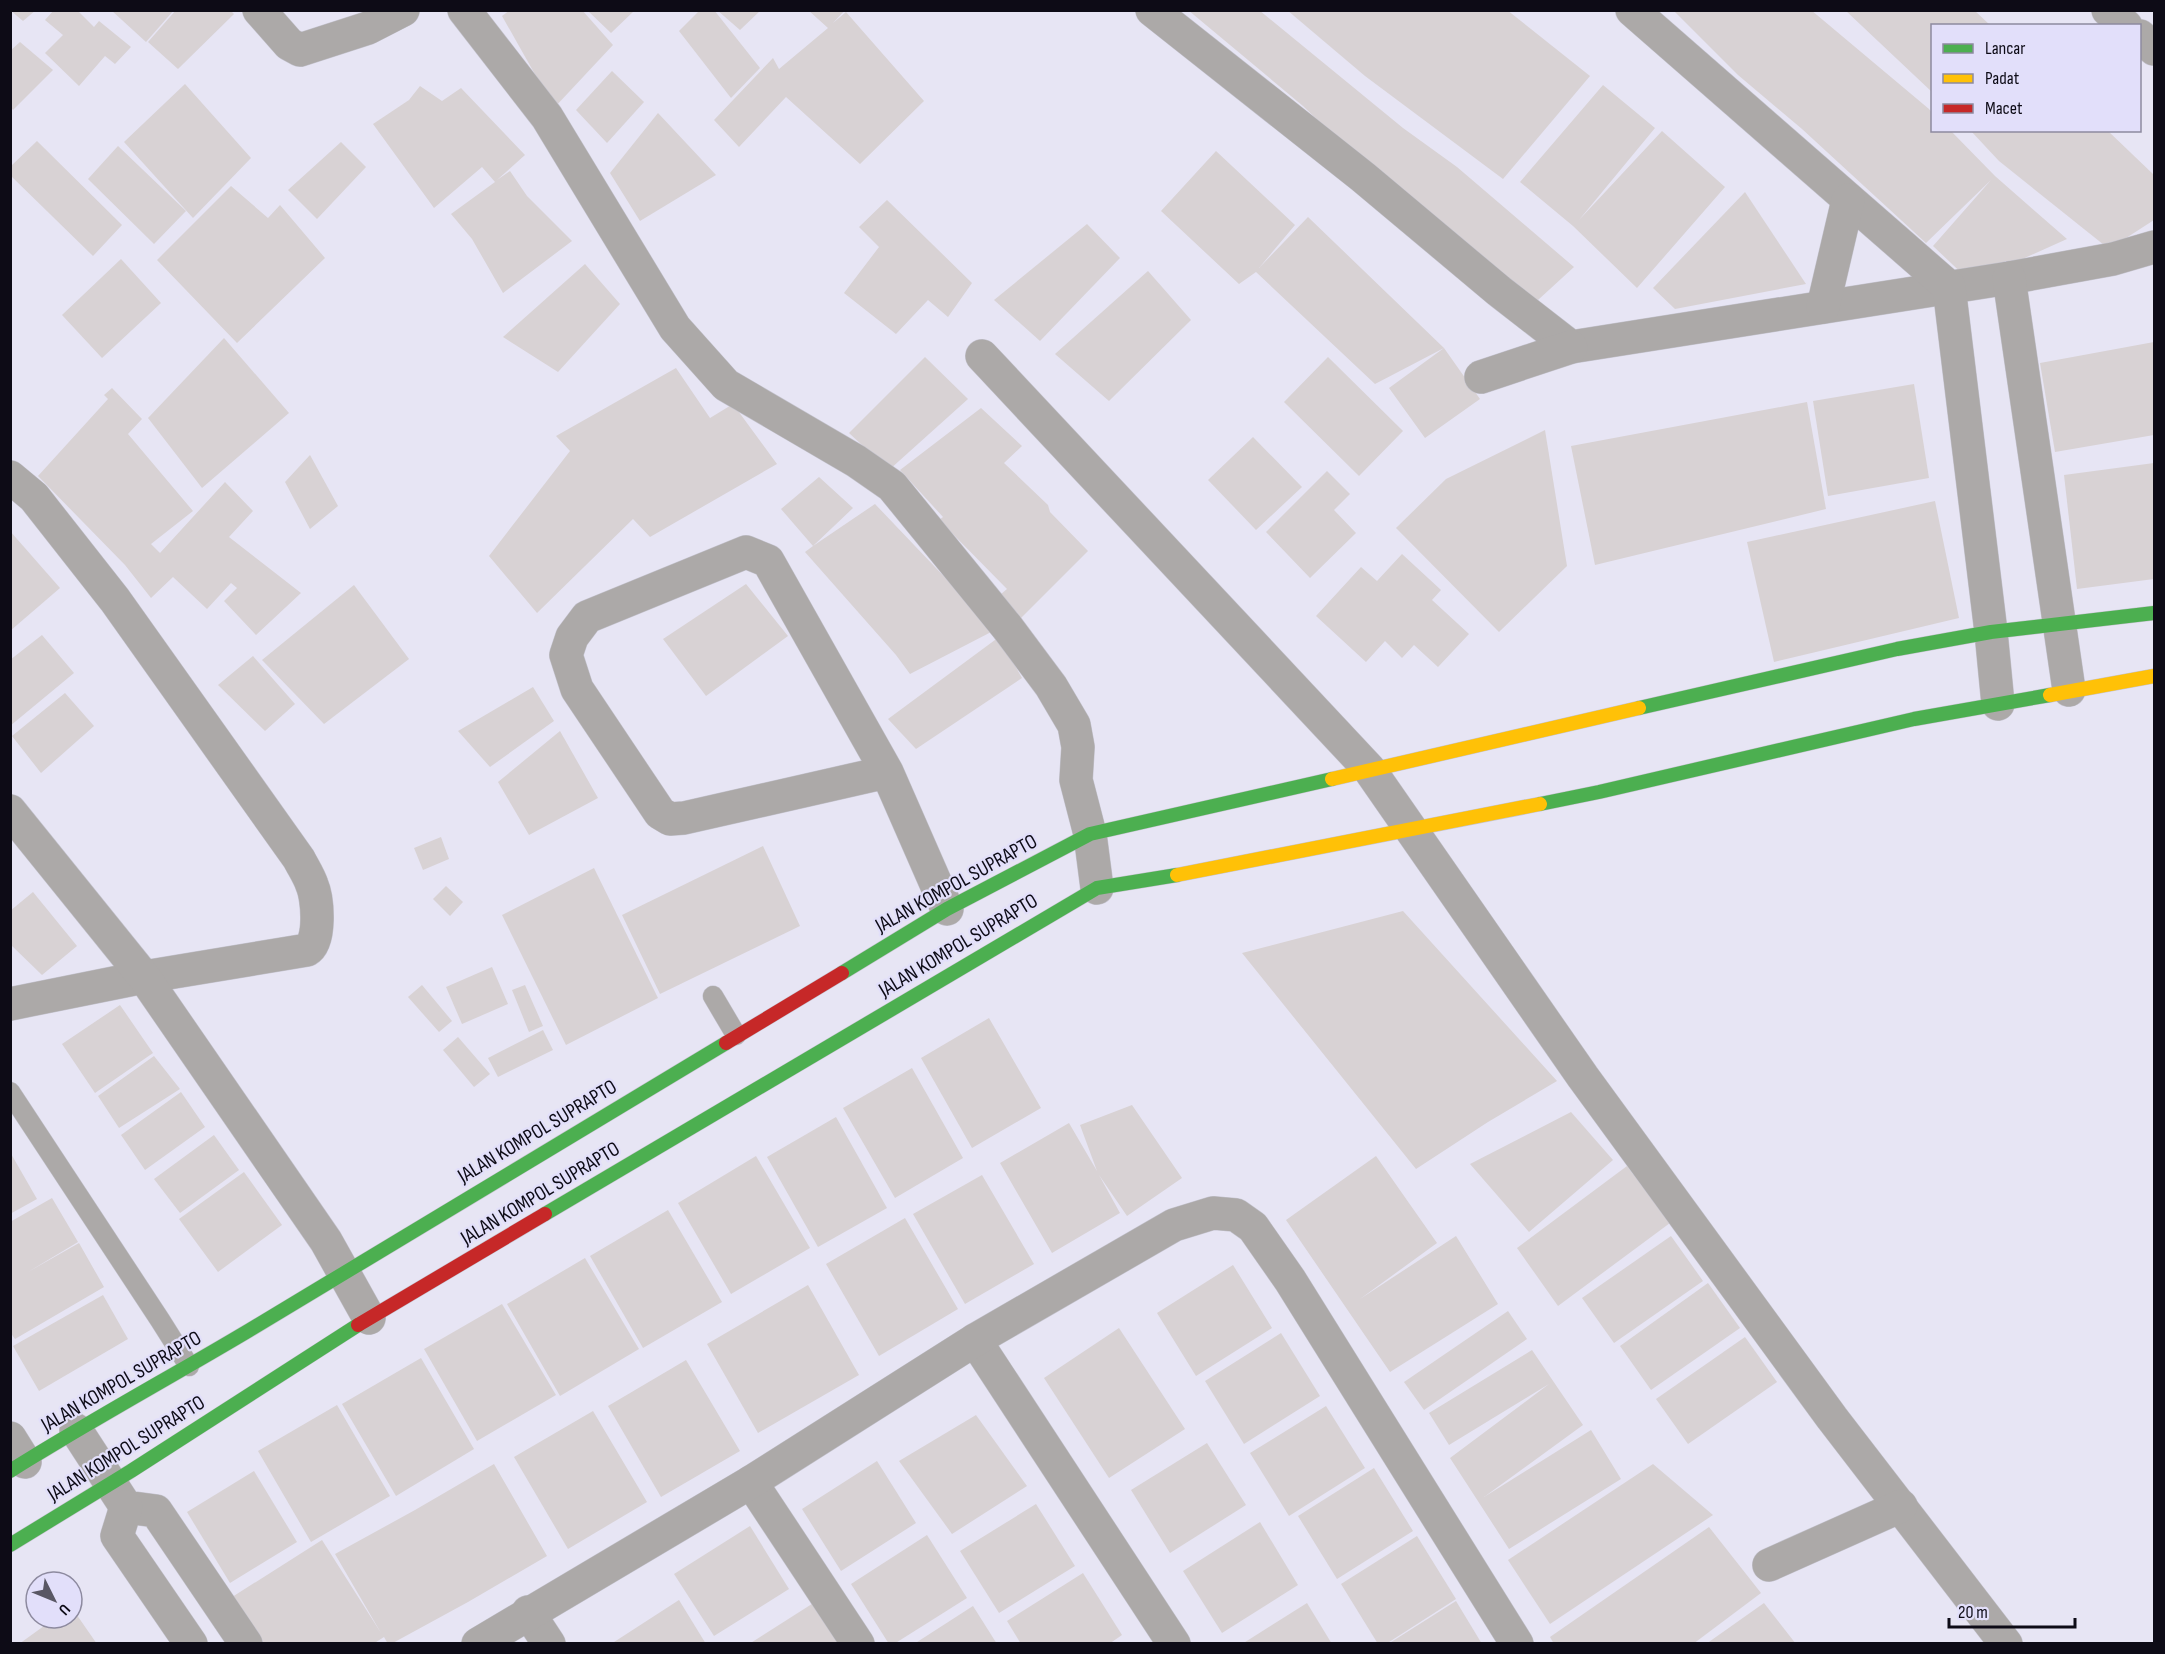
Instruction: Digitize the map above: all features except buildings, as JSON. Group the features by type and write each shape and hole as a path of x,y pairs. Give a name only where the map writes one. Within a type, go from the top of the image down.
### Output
{"street":[{"path":"259,10 289,44 300,50 368,28 403,10"},
{"path":"464,10 548,117 675,328 726,385 856,461 892,486 1020,644 1051,686 1074,725 1078,747 1076,780 1090,834 1098,888 1599,792 1914,719 2154,676"},
{"path":"1152,10 1354,170 1499,291 1571,347"},
{"path":"1632,10 1949,287 1998,704"},
{"path":"2108,10 2124,24"},
{"path":"2141,38 2154,49"},
{"path":"1823,307 1848,200"},
{"path":"1481,377 1571,347 2009,278 2113,259 2154,247"},
{"path":"2009,278 2069,690"},
{"path":"982,356 1369,769 1409,830 1583,1077 1832,1418 2006,1644"},
{"path":"10,477 34,497 115,600 299,859 313,887 318,933 314,944 307,950 144,976 10,1004"},
{"path":"887,772 684,818 665,817 660,813 578,689 566,655 572,637 587,617 746,552 768,561 887,772 947,909"},
{"name":"JALAN KOMPOL SUPRAPTO","path":"15,1457 76,1430 189,1366 947,909 1090,834 1897,649 1991,632 2154,613"},
{"path":"10,811 144,976 326,1241 369,1318"},
{"name":"JALAN KOMPOL SUPRAPTO","path":"10,1545 118,1495 369,1318 1098,888"},
{"path":"477,1644 751,1482 975,1340 1174,1225 1213,1213 1236,1215 1253,1227 1290,1280 1517,1644"},
{"path":"975,1340 1174,1644"},
{"path":"76,1430 118,1495 117,1536 188,1639 224,1610"},
{"path":"751,1482 858,1644"},
{"path":"118,1495 156,1511 246,1644"},
{"path":"1769,1565 1901,1506"},
{"path":"528,1612 549,1644"}],"lane":[{"path":"713,996 736,1035"},
{"path":"10,1092 189,1366"}],"traffic: fast":[{"path":"1639,708 1897,649 1991,632 2154,613"},
{"path":"1540,804 1914,719 2050,695"},
{"path":"842,973 947,909 1090,834 1332,779"},
{"path":"545,1214 1097,888 1177,875"},
{"path":"10,1471 248,1331 726,1043"},
{"path":"10,1545 131,1471 358,1325"}],"traffic: slow":[{"path":"2050,695 2154,676"},
{"path":"1332,779 1639,708"},
{"path":"1177,875 1540,804"}],"traffic: jam":[{"path":"726,1043 842,973"},
{"path":"358,1325 545,1214"}]}
